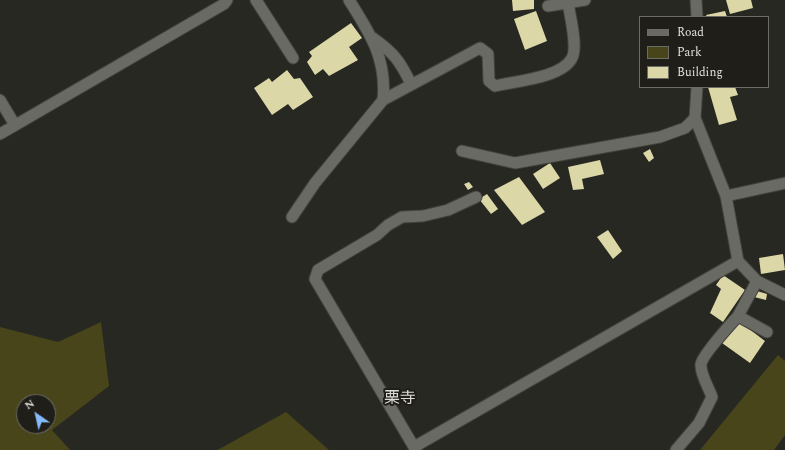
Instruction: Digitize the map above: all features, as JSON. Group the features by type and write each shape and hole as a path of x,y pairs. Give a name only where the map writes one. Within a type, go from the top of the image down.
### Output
{"street":[{"path":"0,134 224,4 226,0"},
{"path":"256,0 293,58"},
{"path":"349,0 373,38 383,68 384,100"},
{"path":"548,6 585,0"},
{"path":"696,0 697,16"},
{"path":"292,217 315,183 384,100 411,84 480,48 488,54 489,81 495,86 557,72 572,58 574,46 568,3"},
{"path":"373,38 391,50 404,68 411,84"},
{"path":"697,88 695,118 726,196 738,261 757,280 785,295"},
{"path":"0,100 15,125"},
{"path":"462,152 515,163 660,137 685,128 695,118"},
{"path":"726,196 785,183"},
{"path":"476,197 448,210 423,216 402,218 388,225 377,235 318,270 315,279 415,448 738,261"},
{"path":"676,450 699,423 712,397 703,375 701,364 708,352 738,316 757,280"},
{"path":"738,316 767,332"}],"green space":[{"path":"101,322 109,386 56,427 56,394 16,394 16,434 56,434 70,450 0,450 0,327 58,342"},
{"path":"778,355 785,361 785,435 774,450 700,450"},
{"path":"286,412 329,450 217,450 223,447"}],"building":[{"path":"512,0 534,0 534,9 513,11"},
{"path":"726,0 751,0 753,8 730,14"},
{"path":"536,11 547,41 525,50 514,19"},
{"path":"725,11 727,16 706,16"},
{"path":"351,23 362,38 349,47 358,60 329,76 323,69 315,75 307,62 312,56 309,52"},
{"path":"287,70 294,79 300,78 313,97 293,110 288,104 272,115 254,88 269,78 272,82"},
{"path":"708,88 735,88 738,95 730,97 737,120 719,125"},
{"path":"650,149 654,158 649,162 643,153"},
{"path":"600,160 604,174 582,179 584,189 573,190 568,167"},
{"path":"550,163 560,178 543,189 533,174"},
{"path":"519,177 545,212 522,225 494,190"},
{"path":"469,182 473,187 468,190 464,184"},
{"path":"487,194 498,209 491,214 479,199"},
{"path":"608,230 622,251 613,259 597,237"},
{"path":"783,254 785,270 761,274 759,258"},
{"path":"723,275 745,290 723,322 710,313 721,289 716,285"},
{"path":"757,291 767,294 766,300 754,297"},
{"path":"740,322 765,341 750,363 722,343"}],"district":[{"name":"栗寺","path":"400,400"}]}
